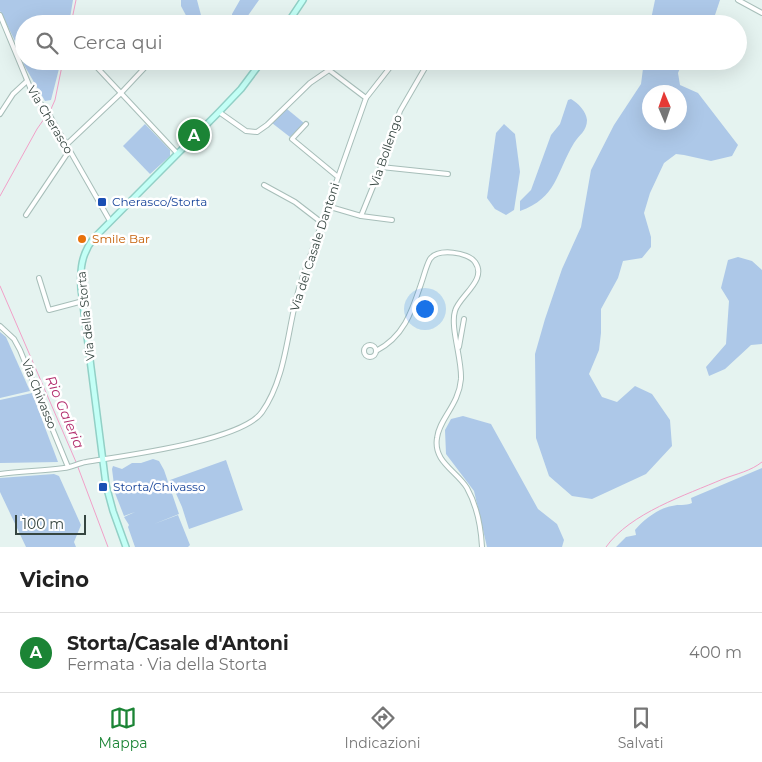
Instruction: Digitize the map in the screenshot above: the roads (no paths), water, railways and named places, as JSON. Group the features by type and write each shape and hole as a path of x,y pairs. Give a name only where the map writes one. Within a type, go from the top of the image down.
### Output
{"main road":[{"path":"293,15 303,0"},
{"name":"Via della Storta","path":"126,547 109,497 103,460 80,276 83,258 89,244 110,221 219,112 241,89 255,70"}],"street":[{"path":"738,0 762,13"},
{"name":"Via Cherasco","path":"0,14 15,51"},
{"name":"Via Cherasco","path":"23,70 32,92 50,116 110,221"},
{"path":"99,70 122,92 177,153"},
{"path":"66,145 143,70"},
{"path":"219,112 246,131 257,132 267,126 310,83 329,70 366,98"},
{"name":"Via del Casale Dantoni","path":"103,460 202,441 235,430 260,415 282,367 297,294 366,98 388,70"},
{"name":"Via Bollengo","path":"361,216 381,167 400,111 424,70"},
{"path":"0,114 13,94 27,81"},
{"path":"306,124 292,139 338,177"},
{"path":"26,215 69,150"},
{"path":"381,167 448,174"},
{"path":"264,185 296,202 322,222"},
{"path":"327,206 361,216 392,220"},
{"path":"376,351 393,340 403,328 413,309 429,262 435,255 442,253 468,256 475,262 478,269 477,280 455,311 454,323 461,376 459,390 454,404 437,434 436,448 442,461 459,478 470,494 476,511 482,547"},
{"path":"39,278 49,310 83,301"},
{"path":"459,350 464,319"},
{"name":"Via Chivasso","path":"0,326 14,339 20,350 68,467"},
{"path":"0,474 68,467 103,460"}],"waterway":[{"path":"73,15 76,0"},
{"path":"0,196 37,129 51,109 55,100 61,70"},
{"name":"Rio Galeria","path":"0,286 76,462 108,547"},
{"path":"606,547 629,524 660,506 748,470 762,462"}],"place":[{"name":"Storta/Casale d'Antoni","path":"194,135"},
{"name":"Cherasco/Storta","path":"102,202"},
{"name":"Smile Bar","path":"82,239"},
{"name":"Storta/Chivasso","path":"103,487"}]}
